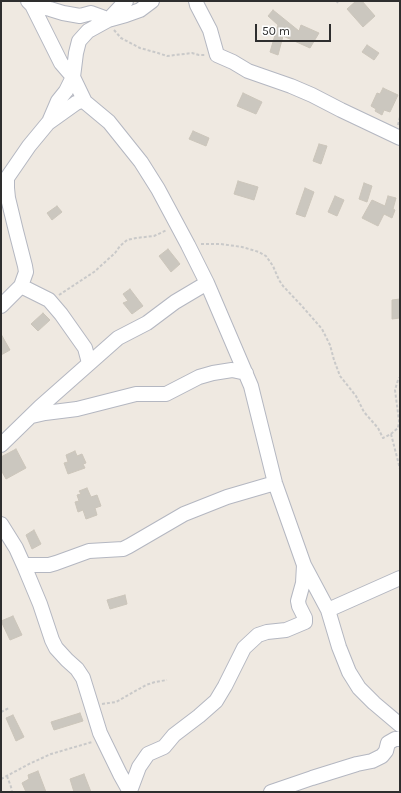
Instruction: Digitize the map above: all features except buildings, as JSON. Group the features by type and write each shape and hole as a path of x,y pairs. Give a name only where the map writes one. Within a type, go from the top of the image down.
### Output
{"street":[{"path":"108,20 126,1"},
{"path":"48,123 58,101 66,91 73,77 76,53 80,41 88,31 108,20 140,10 152,1"},
{"path":"196,1 210,30 217,55 248,71 298,89 400,138"},
{"path":"30,3 63,13 80,16 91,13 108,20"},
{"path":"30,3 61,63 73,77 85,102 109,122 141,162 158,189 188,245 207,283 251,386 275,483 304,565 328,610 339,647 349,672 359,688 400,725"},
{"path":"1,306 21,286 26,272 8,198 7,178 5,177 48,123 76,103 85,102"},
{"path":"1,445 118,338 147,324 175,302 207,283"},
{"path":"21,286 49,300 85,348 90,363"},
{"path":"31,416 76,409 136,394 166,394 199,377 213,373 232,370 246,374"},
{"path":"25,568 29,565 56,563 89,551 123,548 129,546 184,514 227,497 275,483"},
{"path":"1,524 16,548 25,568 56,648 77,669 82,678 102,739 130,792"},
{"path":"130,792 139,767 148,754 164,747 174,735 216,701 244,648 258,635 286,630 305,622 305,618 298,601 303,583 304,565"},
{"path":"328,610 400,578"},
{"path":"271,792 357,764 372,761 382,756 386,751 388,743 400,738"},
{"path":"116,767 130,770 139,767"}],"path":[{"path":"108,20 121,38 140,48 168,56 192,53 199,55 217,55"},
{"path":"49,300 58,296 94,272 127,240 154,236 177,224"},
{"path":"188,245 221,244 242,247 259,252 266,256 283,286 322,330 330,345 340,376 356,396 364,412 378,428 383,438 398,428 399,421 395,390 400,377"},
{"path":"391,434 400,469"},
{"path":"88,694 102,704 112,703 146,685 167,680"},
{"path":"1,712 9,708"},
{"path":"1,779 51,754 102,739"},
{"path":"7,776 12,792"}]}
